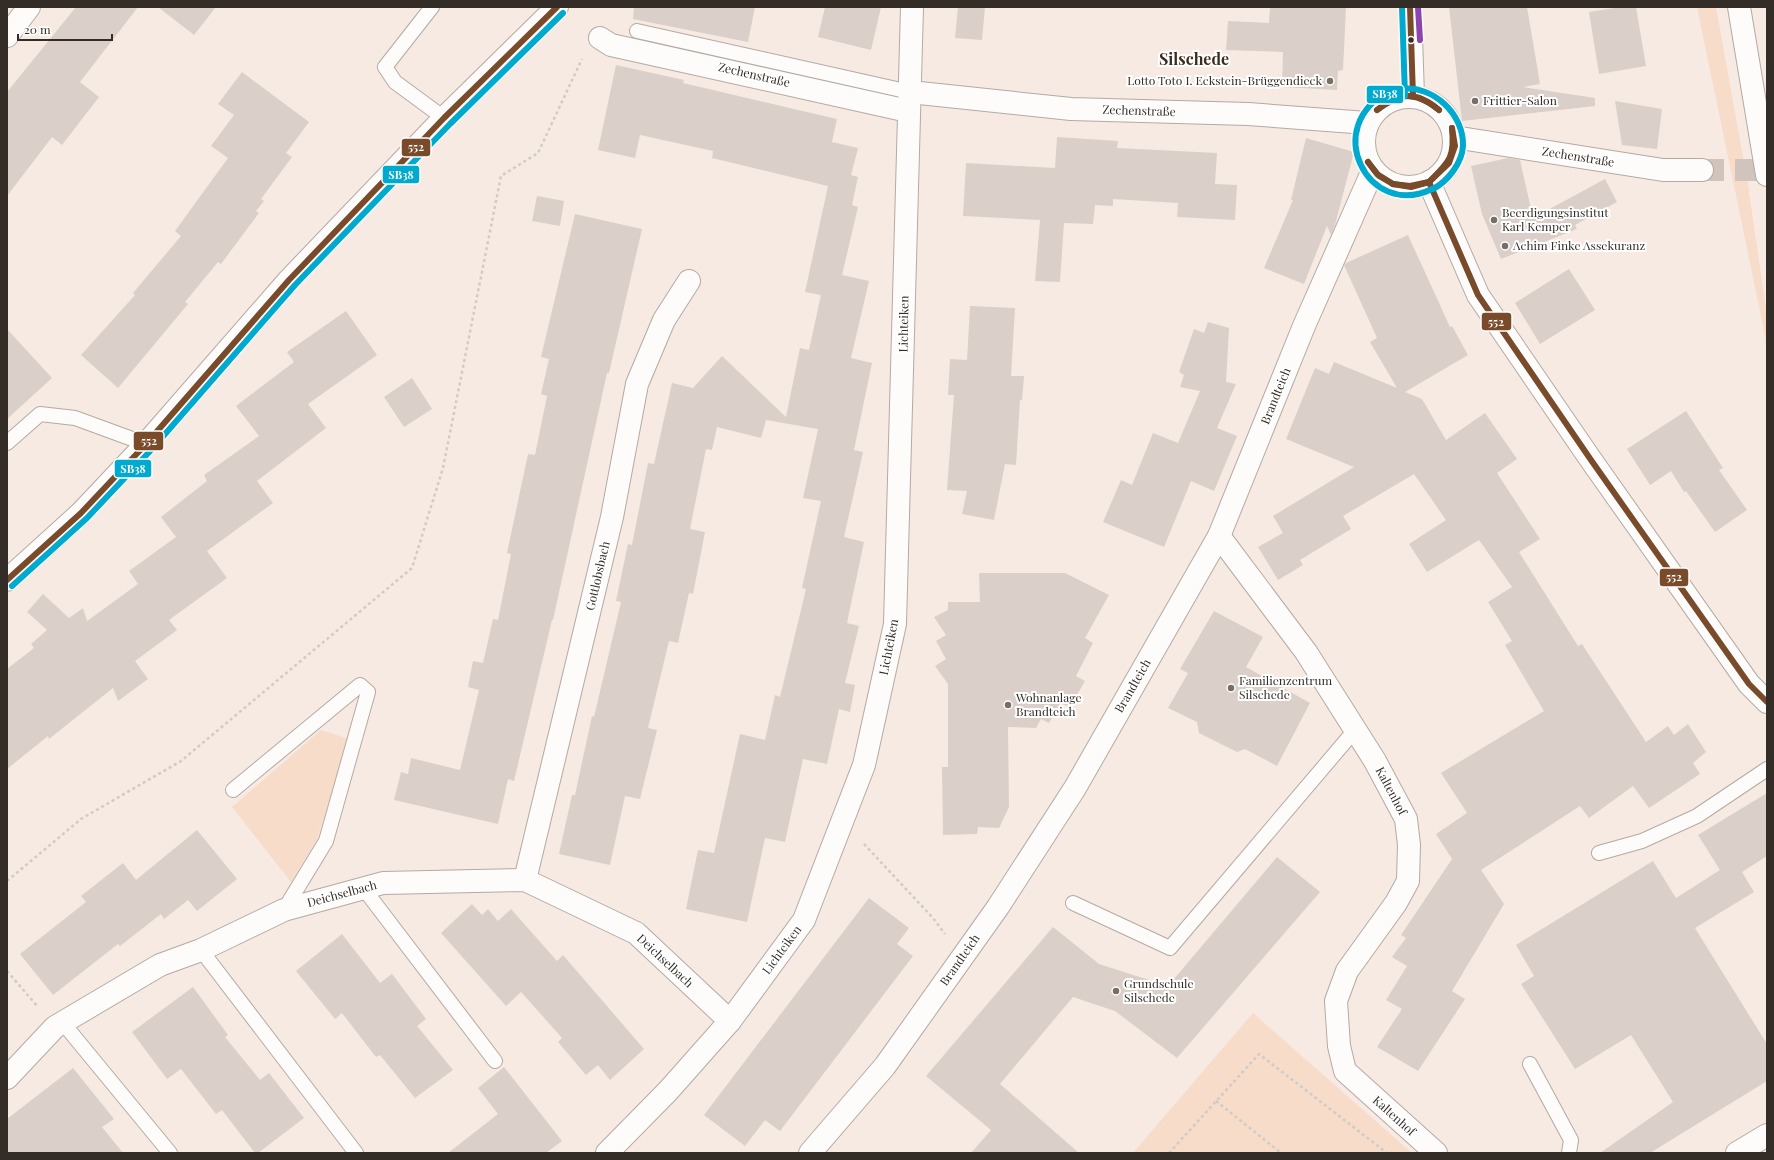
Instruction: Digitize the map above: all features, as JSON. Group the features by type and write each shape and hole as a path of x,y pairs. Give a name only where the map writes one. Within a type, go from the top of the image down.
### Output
{"street":[{"path":"7,36 29,7"},
{"path":"7,580 81,513 146,444 289,280 444,118 557,7"},
{"name":"Lichteiken","path":"607,1153 668,1091 730,1020 804,920 864,765 895,624 912,7"},
{"path":"1410,7 1413,96"},
{"path":"1739,7 1767,175"},
{"name":"Zechenstraße","path":"600,38 611,45 909,101 1071,109 1248,114 1368,123"},
{"path":"1413,96 1423,98 1441,110 1447,117 1454,137 1454,148 1451,159 1446,168 1429,182 1409,187 1399,186 1385,180 1373,170 1368,162 1363,142 1368,123 1376,111 1386,102 1394,98 1413,96"},
{"name":"Zechenstraße","path":"1454,137 1663,170 1702,170"},
{"name":"Brandteich","path":"810,1153 885,1066 998,907 1075,788 1219,536 1304,326 1373,170"},
{"path":"1429,182 1478,295 1591,460 1749,684 1767,702"},
{"name":"Gottlobsbach","path":"525,880 612,518 637,384 664,320 689,281"},
{"name":"Kaltenhof","path":"1219,536 1306,652 1375,761 1406,819 1409,845 1408,881 1396,903 1347,971 1336,1001 1339,1046 1346,1071 1436,1153"},
{"name":"Deichselbach","path":"7,1078 59,1025 160,965 201,950 284,910 383,883 525,880 636,933 730,1020"},
{"path":"1737,1153 1767,1135"}],"lane":[{"path":"432,7 385,67 394,82 444,118"},
{"path":"636,31 909,101"},
{"path":"7,444 40,414 75,418 146,444"},
{"path":"233,790 360,685 368,692 326,842 284,910"},
{"path":"1073,903 1170,948 1355,730"},
{"path":"1599,853 1642,841 1697,816 1767,769"},
{"path":"364,889 495,1061"},
{"path":"201,950 356,1153"},
{"path":"59,1025 170,1153"},
{"path":"1530,1064 1571,1140 1570,1153"}],"path":[{"path":"7,881 80,819 181,761 412,568 443,468 501,176 538,153 586,51 600,38"},
{"path":"842,823 874,853 934,918 962,958"},
{"path":"7,971 59,1025"},
{"path":"1169,1153 1259,1054 1387,1153"},
{"path":"1216,1101 1281,1153"}],"shaded area":[{"path":"1697,7 1716,7 1748,185 1767,316 1767,345"},
{"path":"321,730 349,739 317,839 291,882 232,807"},
{"path":"1253,1013 1412,1153 1133,1153"}],"building":[{"path":"76,7 138,7 80,82 99,97 62,145 52,137 7,196 7,92"},
{"path":"158,7 216,7 194,35"},
{"path":"634,7 755,7 748,42 633,19"},
{"path":"825,7 881,7 871,50 818,37"},
{"path":"958,7 985,7 982,40 955,38"},
{"path":"1270,7 1346,7 1343,70 1338,71 1337,90 1282,87 1283,52 1226,50 1228,21 1269,23"},
{"path":"1449,7 1527,7 1540,84 1523,87 1595,98 1595,106 1462,121"},
{"path":"1621,7 1636,7 1646,66 1599,74 1589,12"},
{"path":"616,65 684,80 683,83 837,119 832,142 858,148 851,175 858,177 852,205 858,207 842,275 869,281 851,358 872,363 854,450 863,452 844,537 864,542 847,623 859,626 845,683 855,685 850,712 839,709 827,764 803,759 785,842 765,838 747,922 686,909 698,850 714,853 740,734 765,740 775,695 780,697 806,589 802,588 821,501 803,498 818,429 766,420 761,438 717,427 712,450 706,449 690,529 705,532 693,594 689,593 678,643 669,641 648,728 657,730 640,799 625,796 610,865 559,854 572,795 575,795 592,716 594,717 621,602 616,601 628,544 632,545 648,463 654,464 672,383 693,388 722,356 786,417 800,348 809,350 821,295 805,292 828,186 712,158 713,151 640,135 635,158 598,150"},
{"path":"242,72 309,122 286,153 292,157 261,199 264,201 256,211 259,213 221,264 218,262 185,302 188,304 118,388 81,355 135,295 133,293 181,236 175,231 228,158 211,146 234,115 218,104"},
{"path":"1615,101 1662,109 1657,149 1622,145"},
{"path":"1057,137 1118,141 1117,148 1217,153 1215,184 1237,185 1235,220 1177,217 1178,203 1113,199 1113,206 1095,205 1093,224 1064,223 1060,282 1035,281 1040,220 963,216 966,163 1055,168"},
{"path":"1306,138 1354,152 1335,225 1331,235 1327,226 1304,284 1264,268 1293,200 1291,200"},
{"path":"1508,158 1520,160 1533,218 1605,179 1617,202 1575,225 1577,229 1501,259 1482,214 1471,166"},
{"path":"537,196 564,201 560,226 532,221"},
{"path":"575,214 642,229 609,373 607,373 553,620 514,781 508,779 498,824 394,800 401,772 408,774 411,758 460,770 479,690 468,687 473,661 483,663 493,619 498,620 511,554 507,553 528,454 535,455 547,396 541,394 549,359 541,357"},
{"path":"1408,235 1450,327 1452,326 1468,355 1405,392 1422,399 1446,440 1485,413 1517,459 1497,473 1540,539 1519,552 1578,646 1582,644 1646,742 1668,726 1674,735 1688,724 1706,752 1693,763 1700,774 1649,808 1633,786 1589,818 1580,806 1481,870 1504,904 1452,991 1465,999 1418,1071 1377,1047 1402,1009 1386,1000 1407,966 1392,957 1406,938 1401,935 1452,859 1436,834 1467,813 1441,773 1544,711 1505,645 1512,641 1488,602 1512,587 1479,540 1427,572 1409,544 1446,520 1414,474 1343,516 1351,529 1300,560 1303,565 1278,580 1258,547 1283,533 1273,516 1354,467 1286,439 1315,368 1329,374 1334,362 1397,388 1370,342 1377,338 1344,265"},
{"path":"1569,269 1595,310 1540,344 1515,303"},
{"path":"970,306 1015,308 1011,376 1024,376 1022,400 1020,400 1016,465 1005,464 994,520 962,514 967,491 947,490 954,395 948,395 950,359 967,360"},
{"path":"346,311 377,355 308,404 326,428 257,481 273,503 207,551 227,578 169,620 177,630 135,661 148,679 118,701 113,688 49,739 48,736 7,769 7,669 34,648 31,644 47,630 27,612 43,594 69,618 83,608 87,621 138,584 129,571 176,537 161,517 207,481 204,475 259,436 236,406 294,362 287,352"},
{"path":"1208,322 1229,328 1226,382 1236,384 1217,428 1237,436 1214,491 1191,481 1164,547 1103,522 1121,480 1132,485 1153,433 1178,443 1200,391 1180,387 1184,375 1179,372 1194,329 1204,333"},
{"path":"7,329 52,378 7,419"},
{"path":"412,378 432,409 404,427 384,397"},
{"path":"1686,411 1723,468 1719,470 1747,510 1715,532 1686,491 1684,492 1671,471 1650,485 1627,449"},
{"name":"Wohnanlage Brandteich","path":"979,573 1065,573 1109,595 1085,638 1093,643 1076,676 1085,681 1070,707 1060,703 1049,723 1041,719 1036,728 1008,727 1009,807 999,828 978,827 977,834 943,835 942,767 948,767 948,684 935,666 946,659 936,641 946,635 934,617 948,610 948,602 980,602"},
{"name":"Familienzentrum Silschede","path":"1214,611 1263,637 1246,667 1310,703 1277,766 1245,749 1237,752 1199,733 1197,722 1168,708 1188,673 1180,669"},
{"path":"1767,793 1767,856 1742,872 1754,892 1695,928 1767,1044 1767,1081 1650,1153 1600,1153 1673,1102 1631,1035 1575,1069 1521,984 1534,976 1516,945 1653,861 1676,898 1720,870 1698,835"},
{"path":"197,830 237,879 197,911 188,900 164,919 161,914 120,946 118,944 53,995 20,954 86,902 81,896 123,863 136,880"},
{"name":"Grundschule Silschede","path":"1277,857 1320,892 1177,1058 1115,1011 1073,997 1000,1084 1079,1153 971,1153 991,1130 926,1076 1053,927 1099,964 1168,986"},
{"path":"869,898 909,928 897,944 913,956 780,1131 765,1120 745,1146 704,1115"},
{"path":"472,904 482,915 488,909 498,921 511,909 557,961 563,955 644,1049 610,1080 598,1065 586,1075 558,1042 562,1038 521,992 506,1006 441,933"},
{"path":"342,934 380,983 392,974 426,1019 417,1026 453,1070 415,1098 380,1055 376,1057 342,1013 335,1019 296,971"},
{"path":"193,987 228,1035 225,1037 260,1080 269,1073 304,1118 258,1153 255,1153 222,1110 216,1114 181,1069 167,1079 132,1032"},
{"path":"504,1067 562,1141 546,1153 448,1153 498,1114 478,1088"},
{"path":"73,1068 114,1119 102,1127 123,1153 7,1153 7,1119"}],"tunnel":[{"path":"1702,170 1767,170"}],"transit line":[{"name":"552","path":"7,580 81,513 146,444 289,280 444,118 557,7"},
{"name":"SB38","path":"1402,7 1405,96"},
{"name":"552","path":"1410,7 1413,96"},
{"path":"1418,7 1420,40"},
{"name":"SB38","path":"12,586 87,518 152,449 295,285 450,124 563,13"},
{"name":"SB38","path":"1432,189 1409,195 1389,192 1372,181 1361,165 1356,146 1358,125 1369,107 1392,90 1414,89 1425,92 1444,104 1458,123 1462,134 1463,146 1460,159 1449,176 1439,186 1433,189"},
{"name":"552","path":"1377,110 1393,99 1405,96 1411,96 1423,100 1439,110"},
{"name":"552","path":"1377,110 1393,100 1408,96 1423,99 1439,110"},
{"name":"552","path":"1429,182 1449,159 1453,138 1452,128"},
{"name":"552","path":"1429,182 1449,163 1455,146 1452,128"},
{"name":"552","path":"1368,162 1379,176 1393,184"},
{"name":"552","path":"1368,162 1377,174 1393,184"},
{"name":"552","path":"1429,182 1478,295 1591,460 1749,684 1767,702"},
{"name":"552","path":"1393,184 1410,186 1429,182"},
{"name":"552","path":"1393,184 1411,187 1429,182"}],"place":[{"name":"Lotto Toto I. Eckstein-Brüggendieck","path":"1330,81"},
{"name":"Frittier-Salon","path":"1475,101"},
{"name":"Beerdigungsinstitut Karl Kemper","path":"1494,220"},
{"name":"Achim Finke Assekuranz","path":"1505,246"},
{"name":"Familienzentrum Silschede","path":"1231,688"},
{"name":"Wohnanlage Brandteich","path":"1008,705"},
{"name":"Grundschule Silschede","path":"1116,991"}],"district":[{"name":"Silschede","path":"1194,59"}]}
